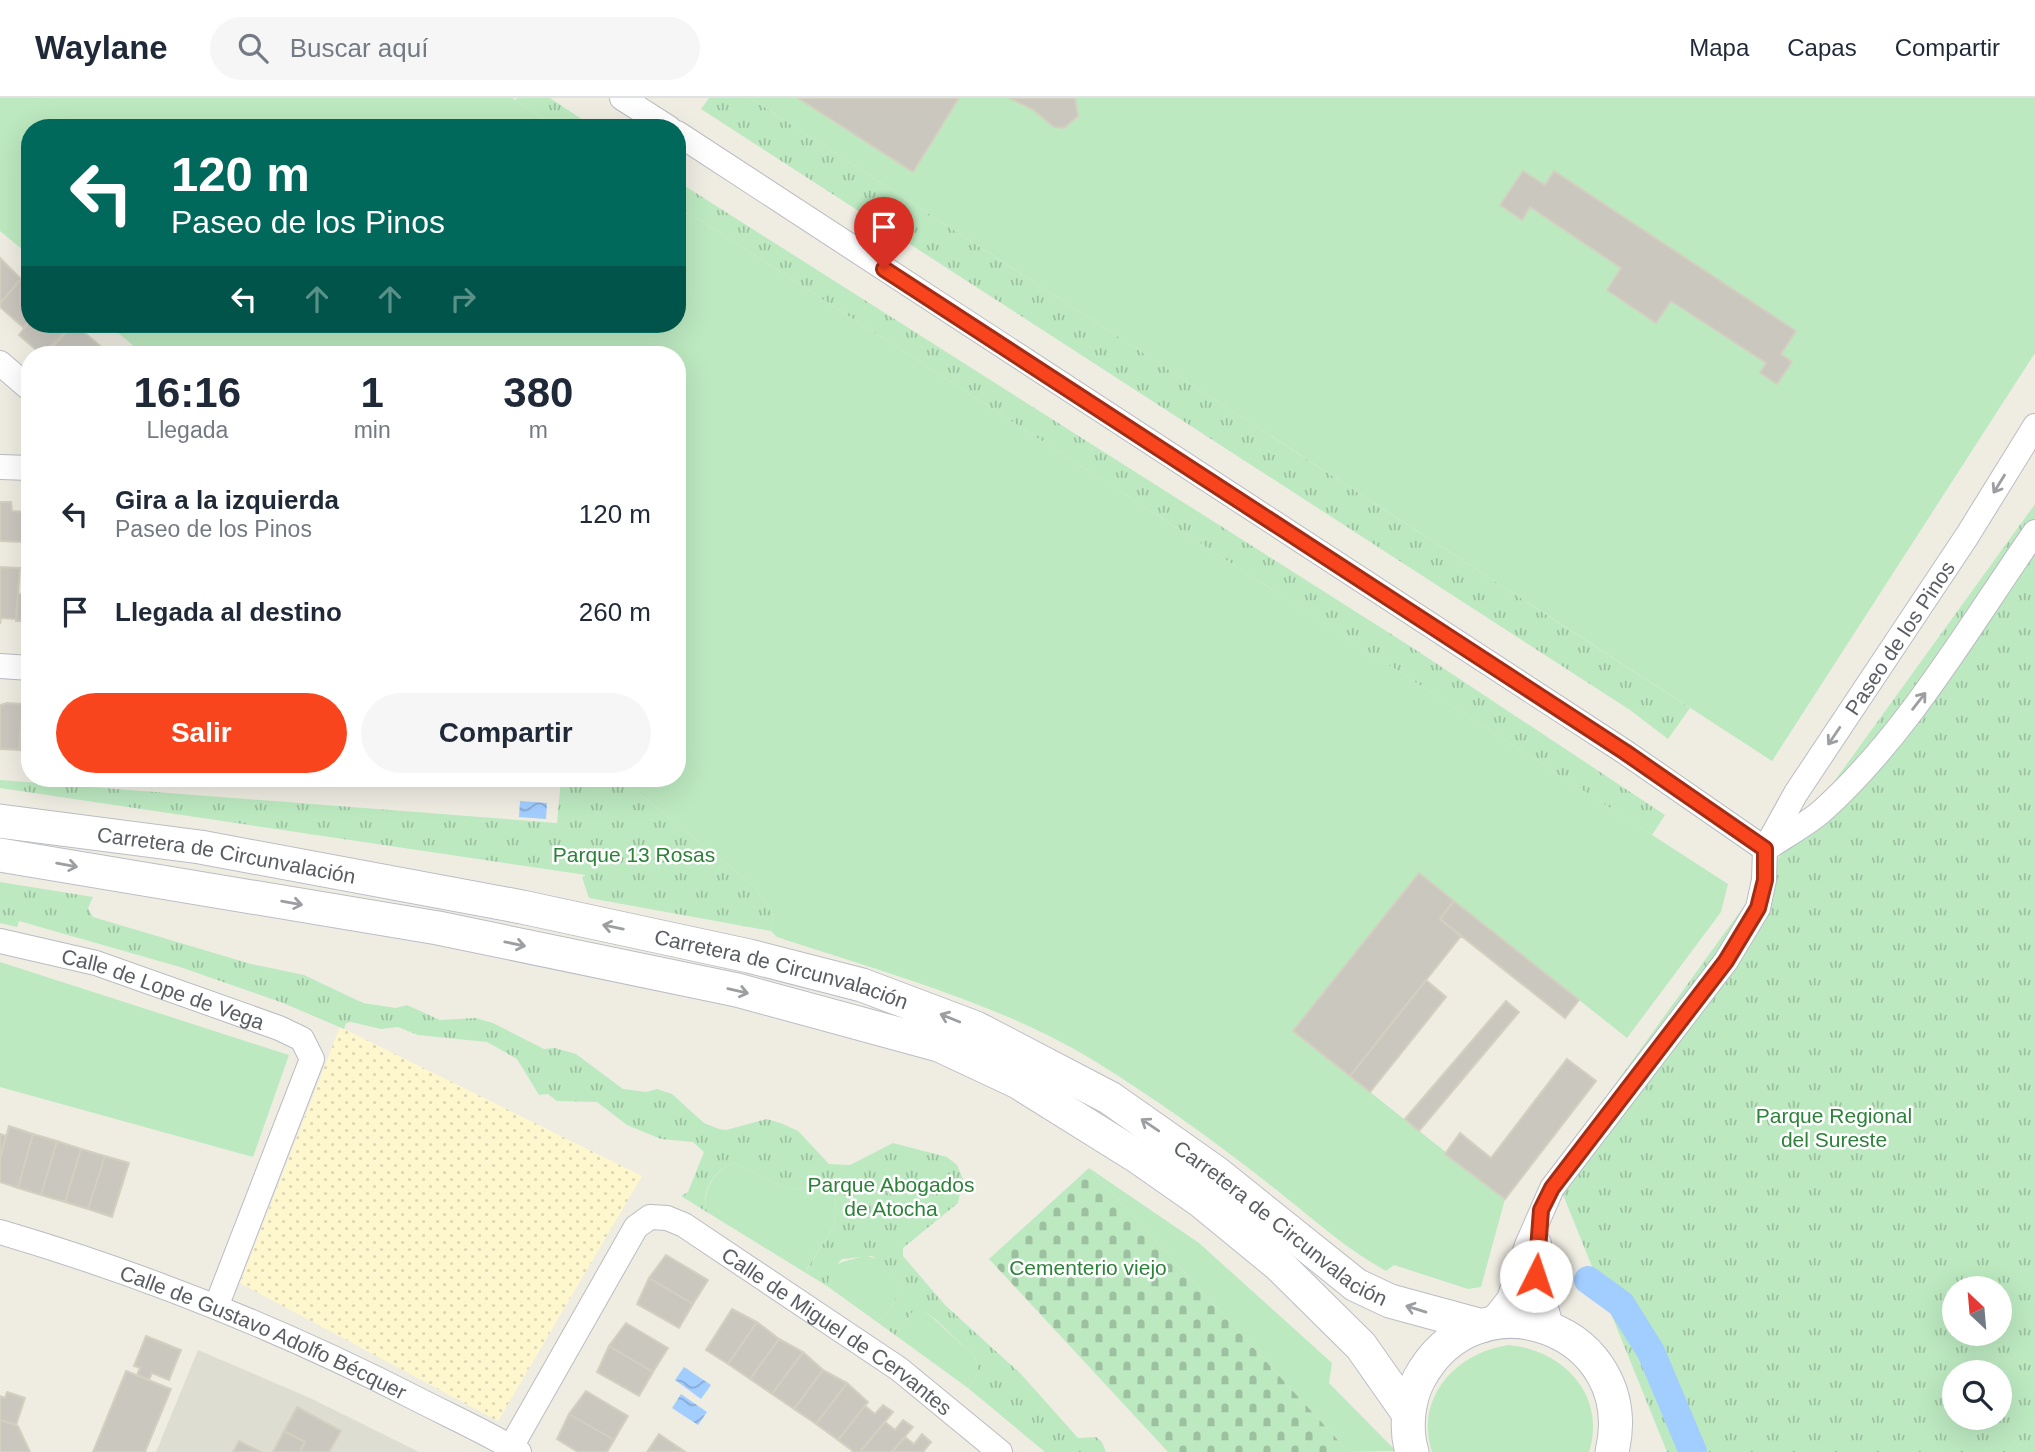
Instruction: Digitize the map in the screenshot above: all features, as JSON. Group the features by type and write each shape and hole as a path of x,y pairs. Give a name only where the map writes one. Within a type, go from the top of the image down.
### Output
{"main road":[{"name":"Carretera de Circunvalación","path":"0,821 200,847 522,907 748,956 862,985 976,1028 1110,1098 1215,1172 1356,1285 1390,1301 1486,1325"},
{"name":"Carretera de Circunvalación","path":"0,855 438,928 737,990 939,1045 1018,1082 1138,1157 1201,1201 1279,1265 1361,1346 1410,1441"},
{"path":"1410,1441 1415,1388 1426,1366 1444,1346 1465,1332 1486,1325 1521,1322 1552,1329 1580,1346 1601,1371 1616,1412 1618,1446"}],"street":[{"path":"622,98 655,119"},
{"path":"686,139 1625,752 1765,849 1821,812 1891,736 1929,688 2035,532"},
{"path":"0,363 21,380"},
{"name":"Paseo de los Pinos","path":"1486,1325 1509,1299 1541,1210 1552,1188 1726,961 1758,908 1765,880 1765,849 1796,793 1967,536 2035,426"},
{"path":"0,467 21,468"},
{"path":"0,666 21,667"},
{"name":"Calle de Lope de Vega","path":"0,941 96,963 279,1028 302,1039 312,1059 216,1307"},
{"name":"Paseo de los Pinos","path":"1541,1210 1536,1276 1552,1329"},
{"name":"Calle de Miguel de Cervantes","path":"515,1449 636,1227 650,1217 667,1218 744,1264 899,1369 1000,1452"},
{"name":"Calle de Gustavo Adolfo Bécquer","path":"0,1232 53,1247 216,1307 356,1368 515,1449"}],"shaded area":[{"path":"198,1350 310,1398 419,1452 156,1452"}],"green space":[{"path":"0,98 512,98 544,119 21,119 21,248 0,231"},
{"path":"550,98 582,119 544,119 515,100"},
{"path":"709,98 750,98 1690,708 1668,739 1630,710 701,109"},
{"path":"750,98 2035,98 2035,353 1772,761"},
{"path":"686,187 1416,650 1665,815 1652,835 686,211"},
{"path":"686,211 1728,884 1721,912 1627,1038 1419,873 1293,1031 1505,1199 1481,1287 1468,1289 1394,1265 1386,1271 1346,1245 1190,1125 1118,1076 1058,1040 939,990 777,937 771,931 774,917 756,888 631,787 686,787 686,346 134,346 118,333 686,333"},
{"name":"Parque Regional del Sureste","path":"2035,504 2035,1452 1667,1452 1553,1170"},
{"name":"Parque 13 Rosas","path":"0,780 21,782 21,787 91,787 557,823 560,787 631,787 756,888 774,917 771,931 589,898 582,877 586,875 0,788"},
{"name":"Parque Abogados de Atocha","path":"0,882 93,897 88,908 93,917 251,964 304,975 363,1003 396,1008 407,1005 440,1020 476,1018 493,1023 544,1049 555,1048 576,1054 623,1089 646,1092 657,1089 672,1094 704,1123 719,1129 726,1130 767,1119 783,1124 798,1131 829,1164 850,1165 893,1143 947,1157 957,1165 963,1179 958,1203 903,1248 903,1256 945,1305 1020,1373 1078,1438 1096,1437 1102,1442 1106,1452 1045,1452 968,1388 979,1372 975,1357 924,1311 913,1311 895,1335 877,1322 892,1307 900,1288 893,1274 872,1256 842,1259 830,1273 827,1286 681,1196 688,1192 704,1152 693,1142 661,1139 627,1125 597,1102 557,1101 548,1094 539,1095 517,1059 487,1042 418,1035 398,1027 381,1029 351,1022 346,1023 344,1029 283,1003 180,967 19,921 17,927 0,923","holes":["735,1163 790,1190 823,1185 836,1195 834,1226 806,1271 706,1210 706,1195 711,1181 721,1170"]},
{"path":"0,962 289,1055 253,1157 0,1087"},
{"path":"735,1163 790,1190 823,1185 836,1196 834,1226 805,1272 706,1211 706,1195 712,1181 721,1170"},
{"path":"1089,1168 1199,1243 1332,1363 1329,1383 1396,1451 1343,1452 1346,1449"},
{"name":"Cementerio viejo","path":"1089,1168 1346,1449 1343,1452 1168,1452 989,1259"},
{"path":"865,1256 876,1259 887,1267 900,1288 892,1307 877,1322 827,1286 830,1271 839,1263"},
{"path":"913,1311 924,1311 975,1357 979,1372 968,1388 895,1335"},
{"path":"1509,1345 1547,1356 1563,1366 1576,1379 1586,1394 1592,1412 1593,1431 1589,1452 1432,1452 1428,1432 1429,1413 1444,1380 1472,1357"}],"sand":[{"path":"340,1027 642,1176 498,1421 240,1283"}],"water":[{"path":"520,801 547,803 546,819 519,817"},
{"path":"684,1367 711,1385 701,1399 675,1380"},
{"path":"681,1394 707,1412 698,1425 672,1408"}],"building":[{"path":"798,98 959,98 913,172"},
{"path":"1009,98 1075,98 1078,116 1064,128 1054,127 1032,109"},
{"path":"1523,171 1545,185 1554,171 1796,331 1781,354 1792,362 1777,384 1760,373 1766,363 1671,301 1656,323 1607,290 1621,268 1530,207 1522,220 1500,205"},
{"path":"0,258 21,279 0,303"},
{"path":"21,279 21,325 0,307 0,303"},
{"path":"21,332 64,333 51,346 32,346 19,335"},
{"path":"66,333 85,333 99,345 98,346 54,346"},
{"path":"0,502 11,502 12,511 21,512 21,542 0,541"},
{"path":"0,567 20,568 16,619 1,618 0,624"},
{"path":"18,594 21,594 21,621 16,621"},
{"path":"21,704 19,750 0,749 0,705"},
{"path":"1419,873 1454,901 1440,919 1461,936 1350,1076 1293,1031"},
{"path":"1454,901 1579,1000 1565,1018 1440,919"},
{"path":"1426,980 1446,997 1370,1092 1350,1076"},
{"path":"1506,1001 1519,1012 1419,1131 1405,1119"},
{"path":"1567,1059 1596,1081 1505,1199 1445,1154 1460,1133 1491,1158"},
{"path":"9,1126 33,1134 18,1188 0,1182 0,1159"},
{"path":"0,1134 6,1136 0,1159"},
{"path":"33,1134 57,1141 41,1195 18,1188"},
{"path":"57,1141 81,1149 65,1202 41,1195"},
{"path":"81,1149 105,1156 88,1209 65,1202"},
{"path":"105,1156 129,1163 112,1217 88,1209"},
{"path":"666,1255 708,1280 693,1304 649,1278"},
{"path":"649,1278 693,1304 679,1328 637,1304"},
{"path":"732,1309 757,1322 728,1364 706,1350"},
{"path":"757,1322 779,1339 750,1379 728,1364"},
{"path":"626,1323 668,1348 653,1372 609,1346"},
{"path":"146,1336 181,1350 169,1380 152,1373 149,1380 137,1375 140,1368 134,1366"},
{"path":"779,1339 803,1352 772,1394 750,1379"},
{"path":"609,1346 653,1372 639,1396 597,1372"},
{"path":"803,1352 823,1370 794,1409 772,1394"},
{"path":"823,1370 847,1383 816,1424 794,1409"},
{"path":"126,1371 171,1389 145,1452 93,1452"},
{"path":"847,1383 868,1402 838,1440 816,1424"},
{"path":"586,1391 628,1416 614,1440 569,1414"},
{"path":"7,1392 25,1398 16,1425 0,1420 0,1396 5,1398"},
{"path":"883,1405 893,1412 860,1452 854,1452 838,1440 865,1406 875,1414"},
{"path":"297,1407 341,1431 329,1452 300,1452 305,1442 284,1431"},
{"path":"569,1414 614,1440 607,1452 578,1452 557,1439"},
{"path":"0,1420 18,1426 30,1452 0,1452"},
{"path":"903,1420 913,1427 892,1452 860,1452 885,1422 895,1430"},
{"path":"284,1431 305,1442 300,1452 273,1452"},
{"path":"659,1434 684,1451 647,1452"},
{"path":"922,1434 931,1442 923,1452 892,1452 905,1437 914,1444"},
{"path":"239,1441 261,1452 233,1452"}],"waterway":[{"path":"1588,1280 1621,1304 1651,1352 1693,1452"}],"route":[{"path":"884,269 1625,752 1765,849 1765,880 1758,908 1726,961 1552,1188 1541,1210 1536,1276"}]}
